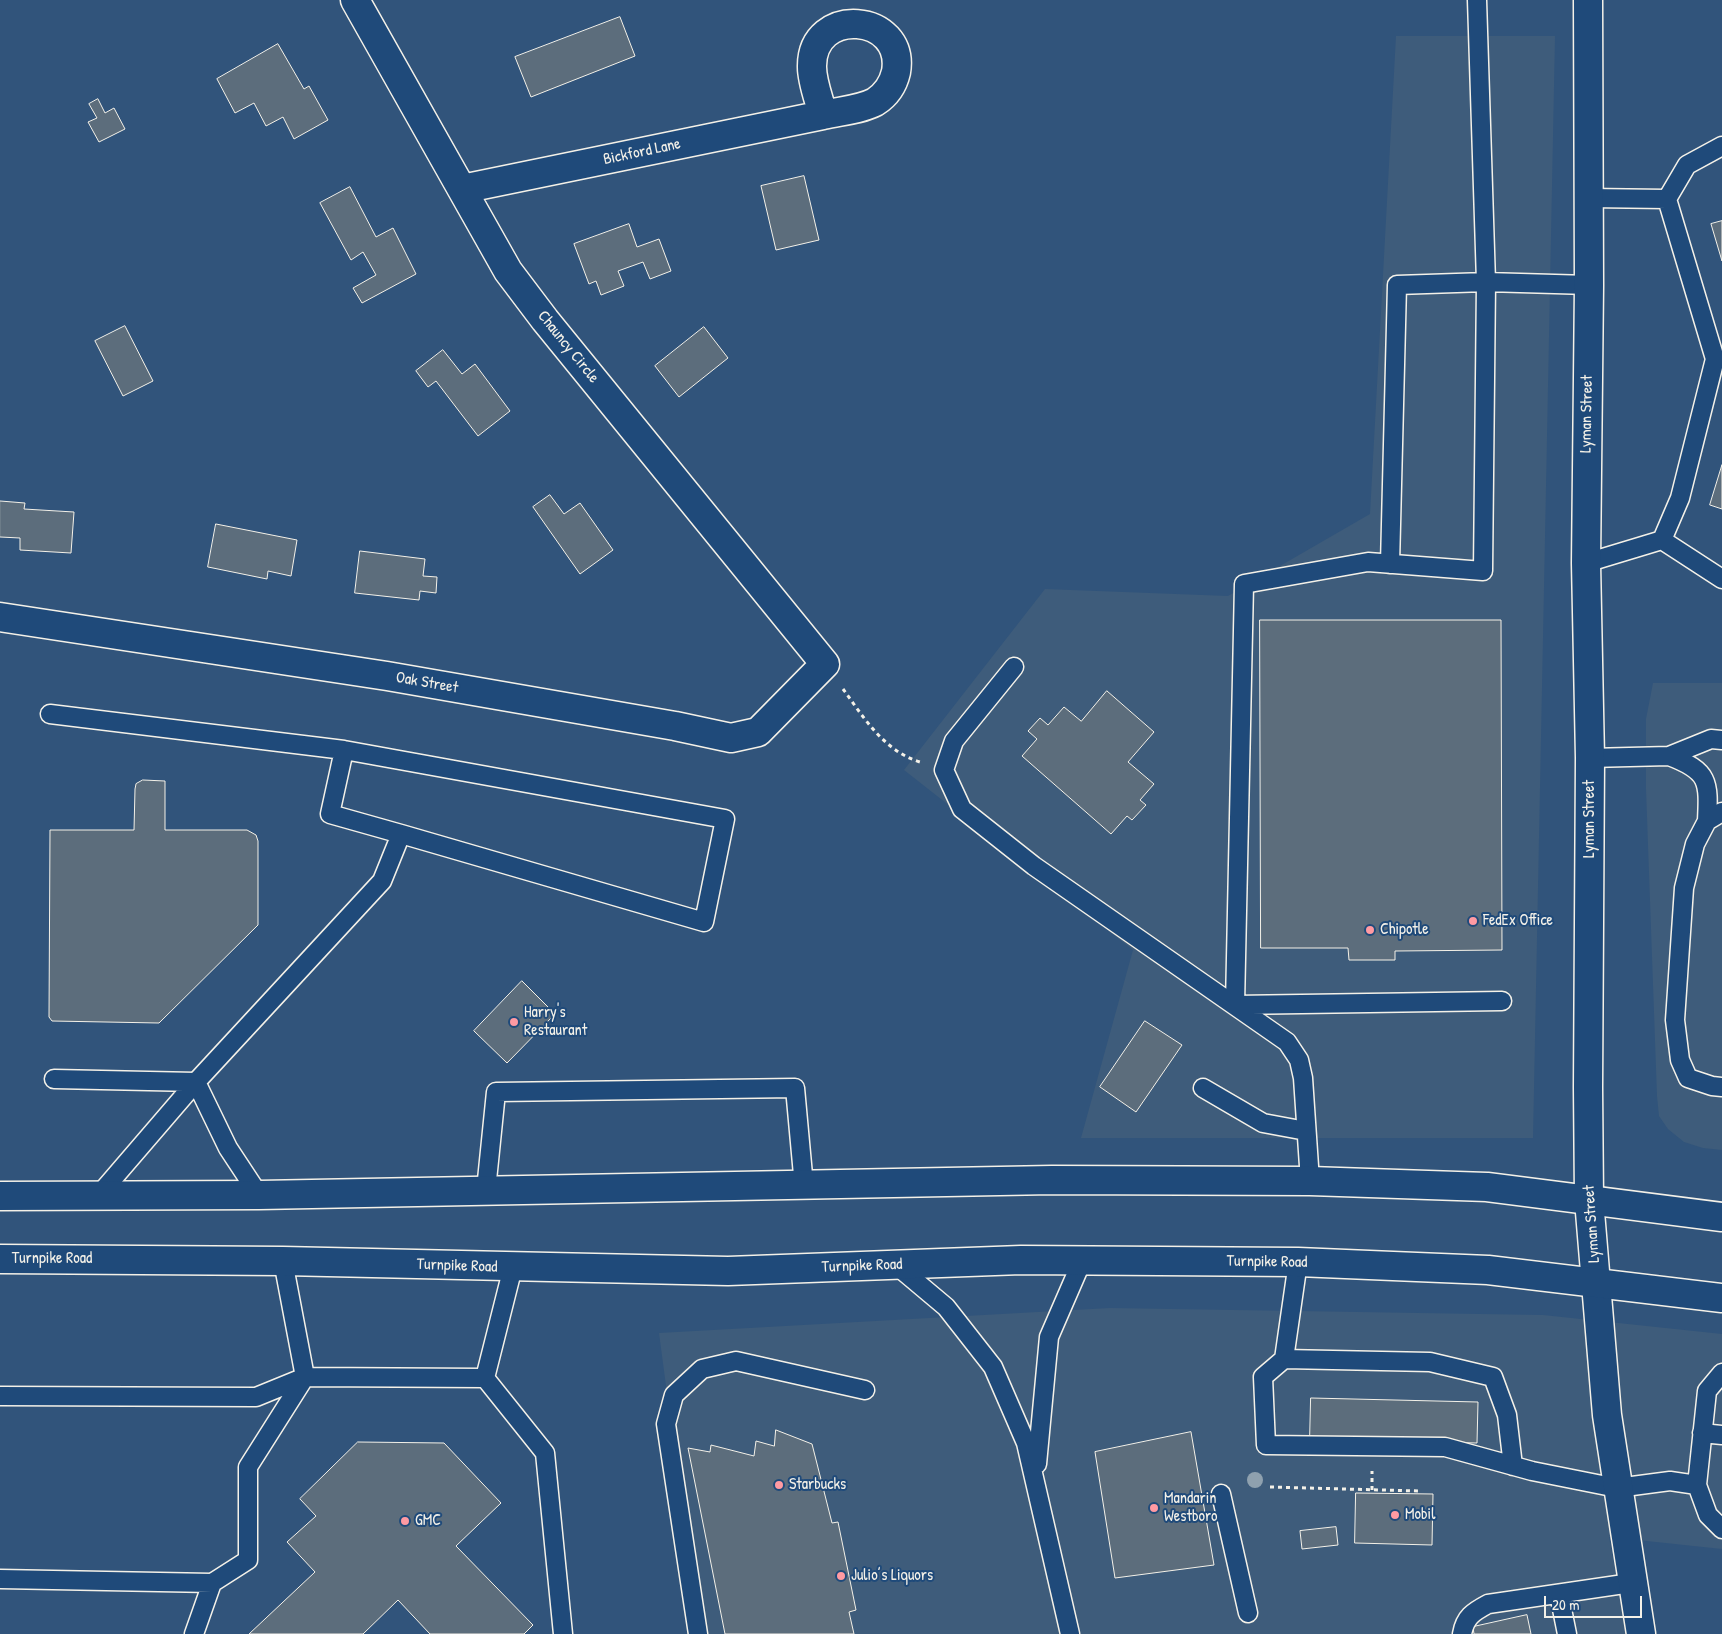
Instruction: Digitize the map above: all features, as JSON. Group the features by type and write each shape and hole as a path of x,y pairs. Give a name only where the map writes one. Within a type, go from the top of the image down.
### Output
{"main road":[{"name":"Chauncy Circle","path":"355,0 508,271 545,320 825,664"},
{"name":"Lyman Street","path":"1588,0 1589,286 1586,563 1590,758 1589,1200 1604,1387 1617,1488 1641,1634"},
{"name":"Bickford Lane","path":"462,189 823,115"},
{"name":"Oak Street","path":"0,617 387,676 675,726 731,738 758,732 825,664"},
{"path":"0,1196 258,1195 1052,1180 1310,1181 1487,1187 1722,1217"},
{"name":"Turnpike Road","path":"0,1259 283,1261 728,1271 1022,1260 1082,1262 1298,1262 1488,1270 1722,1298"}],"lane":[{"path":"1235,1005 1244,584 1368,562 1483,570 1486,282 1477,0"},
{"path":"1662,540 1680,498 1715,359 1667,199 1688,165 1722,146"},
{"path":"1588,198 1667,199"},
{"path":"1390,564 1397,284 1486,282 1589,286"},
{"path":"1586,563 1662,540 1722,579"},
{"path":"1014,667 954,741 944,770 962,809 1034,866 1287,1042 1299,1060 1303,1078 1310,1181"},
{"path":"50,714 344,750 725,819 704,922 330,814 344,750"},
{"path":"1590,758 1669,756 1716,740"},
{"path":"1669,756 1691,764 1705,779 1715,816 1695,844 1684,888 1676,1036 1680,1060 1688,1078 1722,1087"},
{"path":"98,1196 196,1082 382,881 401,834"},
{"path":"1235,1005 1502,1001"},
{"path":"54,1079 196,1082"},
{"path":"196,1082 228,1148 258,1195"},
{"path":"486,1190 496,1092 795,1088 804,1186"},
{"path":"1203,1088 1263,1123 1306,1131"},
{"path":"0,1579 212,1583 248,1560 248,1467 305,1377 283,1261"},
{"path":"1035,1482 1049,1337 1082,1262"},
{"path":"1298,1262 1284,1359 1263,1377 1266,1445 1445,1447 1513,1466 1617,1488 1670,1481 1697,1484"},
{"path":"896,1265 946,1307 993,1367 1026,1443 1070,1634"},
{"path":"485,1378 512,1267"},
{"path":"1284,1359 1430,1362 1493,1377 1507,1415 1513,1466"},
{"path":"698,1634 666,1424 674,1395 702,1369 736,1361 865,1390"},
{"path":"1722,1373 1707,1391 1697,1484 1708,1515 1722,1529"},
{"path":"0,1396 256,1397 305,1377 485,1378"},
{"path":"485,1378 545,1453 563,1634"},
{"path":"1702,1433 1722,1435"},
{"path":"1222,1494 1248,1613"},
{"path":"1462,1634 1465,1621 1473,1612 1488,1604 1632,1582"},
{"path":"194,1634 212,1583"},
{"path":"1558,1594 1567,1634"}],"path":[{"path":"825,664 874,732 906,758 944,770"},
{"path":"1270,1487 1419,1491"}],"shaded area":[{"path":"1396,36 1555,36 1533,1138 1081,1138 1133,950 904,770 1045,589 1228,596 1370,514"},
{"path":"1653,683 1722,683 1722,1150 1703,1148 1684,1142 1668,1129 1659,1116 1646,789 1646,719"},
{"path":"1110,1308 1543,1315 1722,1334 1722,1549 1609,1537 1627,1634 699,1634 659,1333"}],"building":[{"path":"620,17 635,56 531,97 515,57"},
{"path":"278,44 304,89 309,86 328,120 294,139 283,117 266,126 254,103 235,113 217,79"},
{"path":"98,99 105,113 114,108 125,129 99,142 88,122 97,118 89,104"},
{"path":"804,176 819,240 776,250 761,186"},
{"path":"350,187 376,237 393,228 416,274 362,303 353,288 376,275 363,252 351,260 320,203"},
{"path":"1722,221 1722,261 1711,224"},
{"path":"629,224 637,247 659,239 671,271 650,279 643,262 618,271 624,286 601,295 596,281 589,284 574,244"},
{"path":"125,326 153,381 123,396 95,341"},
{"path":"704,327 728,358 679,397 655,366"},
{"path":"443,350 462,374 475,364 510,411 478,436 436,381 428,387 416,371"},
{"path":"1722,465 1722,509 1710,505"},
{"path":"550,495 564,514 580,503 613,550 580,574 533,507"},
{"path":"0,501 25,503 24,509 74,512 71,553 20,550 20,538 0,537"},
{"path":"216,524 297,540 291,576 268,571 267,579 208,567"},
{"path":"360,551 425,559 423,576 437,577 436,593 420,591 419,600 355,593"},
{"path":"1260,620 1501,620 1502,950 1395,951 1395,960 1349,960 1348,948 1261,948"},
{"path":"1107,691 1154,732 1128,762 1154,784 1140,800 1146,805 1132,820 1127,816 1111,834 1022,756 1037,739 1028,731 1040,718 1048,725 1064,707 1081,721"},
{"path":"143,780 165,781 165,830 247,830 256,835 258,841 258,925 159,1023 52,1021 49,1017 50,830 134,830 135,789 136,784"},
{"name":"Harry's Restaurant","path":"522,981 555,1014 507,1063 474,1031"},
{"path":"1145,1021 1182,1045 1136,1112 1100,1087"},
{"path":"1311,1398 1478,1402 1477,1443 1310,1439"},
{"path":"776,1430 812,1444 832,1523 838,1522 856,1610 849,1612 854,1634 725,1634 688,1448 710,1452 711,1445 754,1456 756,1441 774,1446"},
{"name":"Mandarin Westboro","path":"1191,1432 1214,1565 1115,1578 1095,1452"},
{"path":"358,1442 444,1443 501,1503 456,1546 533,1625 524,1634 430,1634 398,1600 363,1634 249,1634 315,1572 287,1542 316,1516 300,1499"},
{"path":"1356,1493 1433,1494 1432,1545 1355,1543"},
{"path":"1336,1527 1338,1545 1302,1549 1300,1531"},
{"path":"1527,1615 1531,1634 1474,1634 1473,1627"}],"place":[{"name":"FedEx Office","path":"1473,921"},
{"name":"Chipotle","path":"1370,930"},
{"name":"Harry's Restaurant","path":"514,1022"},
{"name":"Starbucks","path":"779,1485"},
{"name":"Mandarin Westboro","path":"1154,1508"},
{"name":"Mobil","path":"1395,1515"},
{"name":"GMC","path":"405,1521"},
{"name":"Julio’s Liquors","path":"841,1576"}]}
